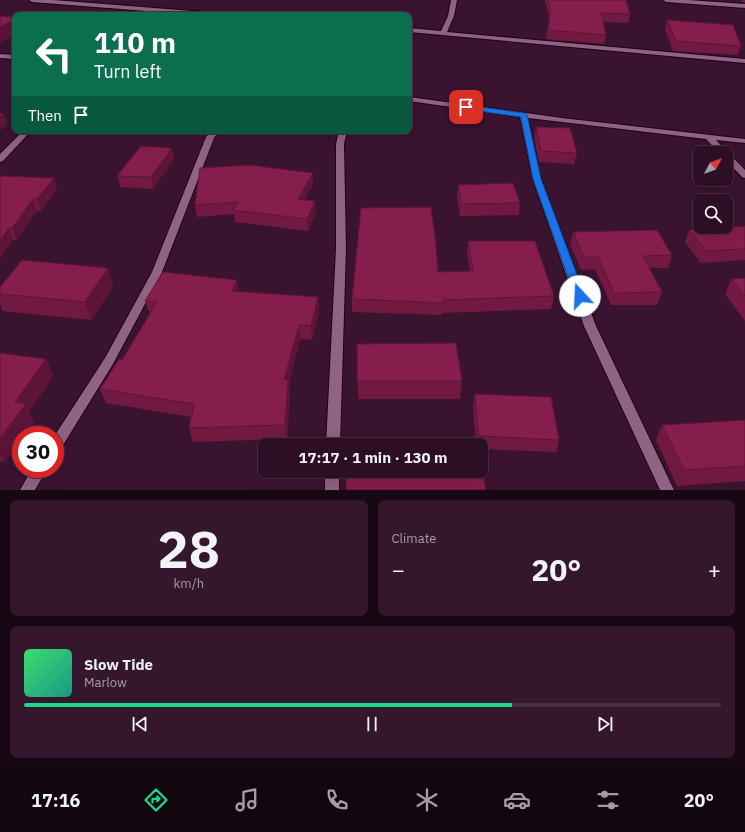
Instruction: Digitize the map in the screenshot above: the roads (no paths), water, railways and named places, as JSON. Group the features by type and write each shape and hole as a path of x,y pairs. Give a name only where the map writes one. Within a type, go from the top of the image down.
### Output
{"street":[{"path":"32,0 182,12"},
{"path":"443,33 451,16 454,0"},
{"path":"666,0 745,6"},
{"path":"412,30 745,61"},
{"path":"0,56 12,57"},
{"path":"412,99 524,115 709,138 745,141"},
{"path":"524,115 537,179 590,326 667,490"},
{"path":"0,159 24,134"},
{"path":"64,432 109,361 157,272 183,203 212,134"},
{"path":"333,438 341,248 340,144 342,134"},
{"path":"709,138 717,146"},
{"path":"733,162 745,175"},
{"path":"27,490 34,478"},
{"path":"332,478 332,490"}]}
